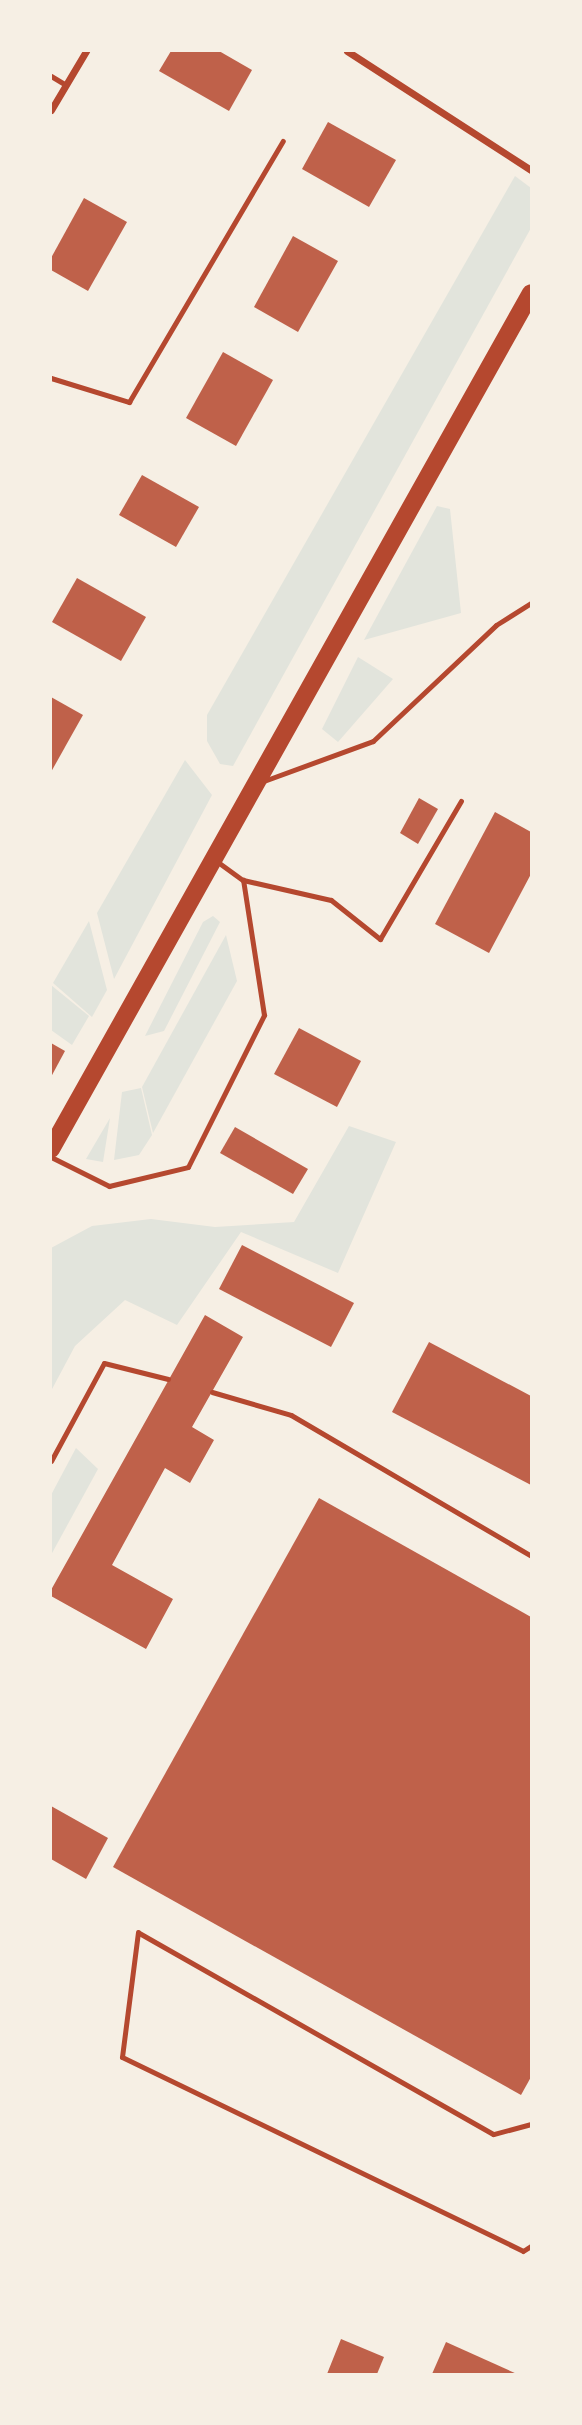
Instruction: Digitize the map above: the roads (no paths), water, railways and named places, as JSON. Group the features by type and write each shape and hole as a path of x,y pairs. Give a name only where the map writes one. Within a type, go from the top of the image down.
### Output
{"main road":[{"path":"51,1149 531,293"}],"street":[{"path":"51,110 86,51"},
{"path":"347,51 531,170"}],"lane":[{"path":"51,76 66,85"},
{"path":"51,378 129,402 283,141"},
{"path":"254,785 373,741 496,625 531,603"},
{"path":"213,858 243,880 331,900 380,939 461,801"},
{"path":"51,1157 109,1186 188,1167 264,1015 243,880"},
{"path":"51,1461 104,1363 168,1379"},
{"path":"212,1392 291,1415 531,1556"},
{"path":"531,2124 494,2134 138,1932 122,2057 523,2252 531,2246"}]}
